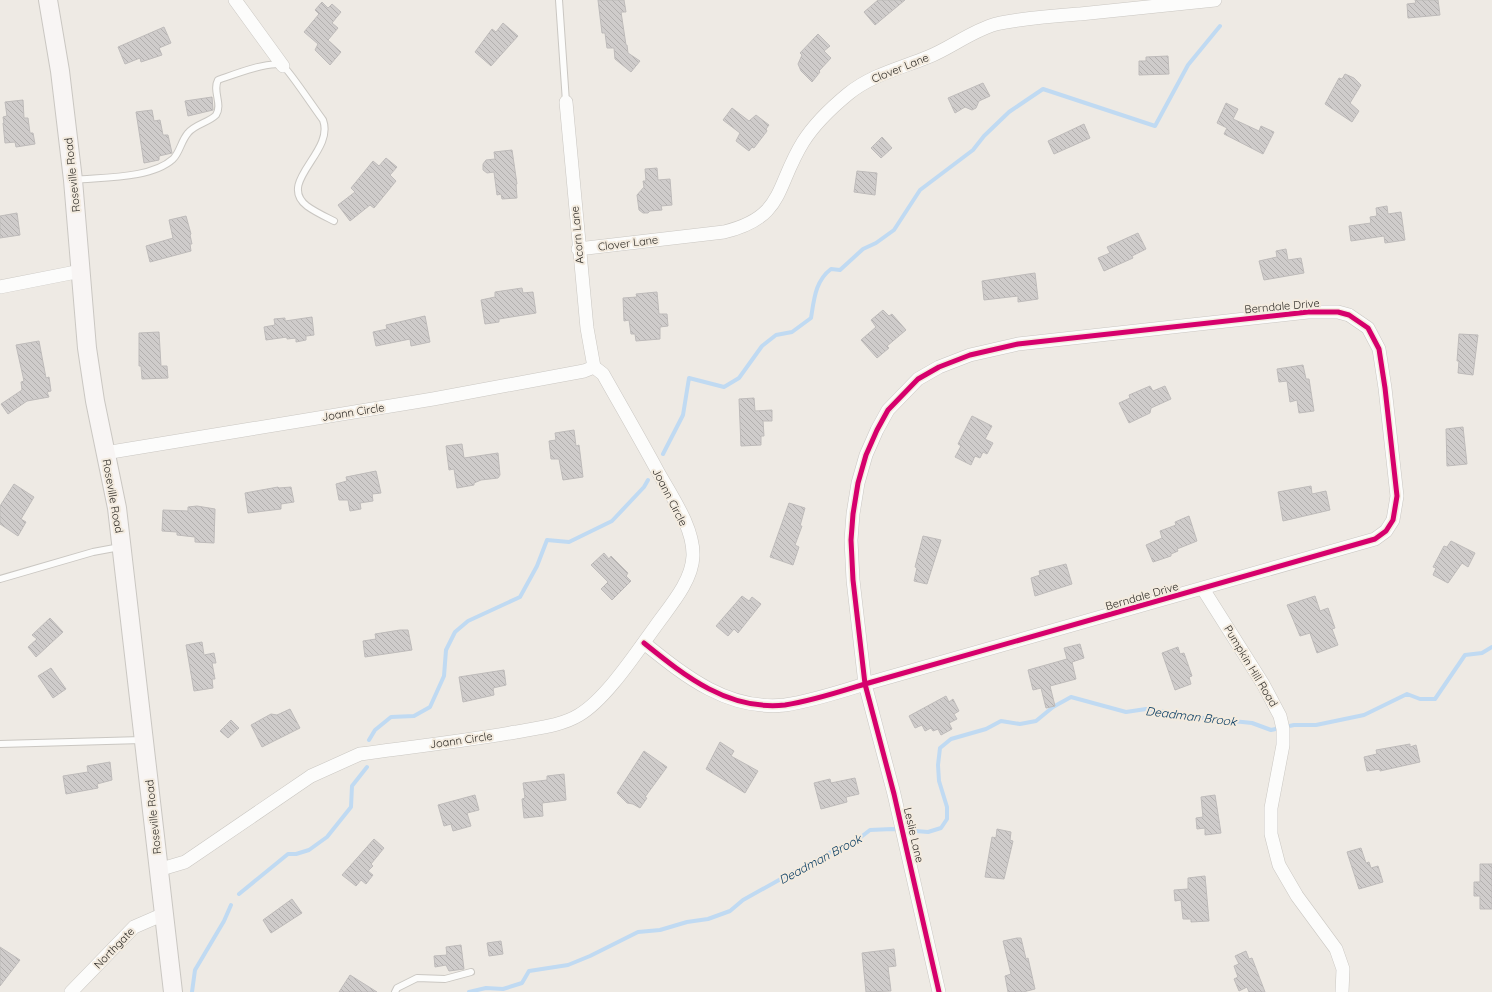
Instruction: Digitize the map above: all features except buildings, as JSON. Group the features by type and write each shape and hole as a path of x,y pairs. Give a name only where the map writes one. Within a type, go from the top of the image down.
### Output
{"street":[{"path":"235,0 283,66"},
{"name":"Clover Lane","path":"578,249 724,232 743,227 762,216 776,198 806,137 823,116 849,93 871,79 933,55 968,36 995,25 1060,16 1215,0"},
{"name":"Roseville Road","path":"51,1 73,180 87,348 105,453 117,508 173,992"},
{"name":"Acorn Lane","path":"566,102 578,249 587,328 594,367"},
{"path":"0,287 81,271"},
{"name":"Berndale Drive","path":"644,643 692,680 712,692 737,701 760,705 784,705 814,700 865,684 1375,539 1386,531 1393,520 1396,510 1396,490 1385,388 1379,349 1368,328 1349,315 1338,312 1308,312 1018,344 970,355 938,367 918,379 888,410 877,430 866,455 858,483 854,506 851,540 853,580 865,684"},
{"name":"Joann Circle","path":"105,453 433,399 584,371 594,367 603,374 672,496 690,539 693,556 686,581 644,643 593,704 579,715 564,722 537,728 484,737 360,754 311,776 185,862 158,870"},
{"name":"Pumpkin Hill Road","path":"1203,589 1263,684 1280,716 1283,729 1283,745 1271,808 1271,834 1279,865 1297,896 1336,949 1343,969 1342,992"},
{"name":"Leslie Lane","path":"865,684 905,840 939,992"},
{"name":"Northgate","path":"71,992 134,927 164,914"}],"lane":[{"path":"558,0 566,102"},
{"path":"73,180 138,174 163,166 177,154 188,133 216,115 219,111 216,87 218,80 246,70 277,64 283,66 322,120 326,128 326,134 321,144 297,185 298,195 306,206 334,222"},
{"path":"0,579 93,552 122,546"},
{"path":"0,744 144,740"},
{"path":"395,992 397,988 417,978 444,979 471,972"}],"waterway":[{"path":"663,454 683,415 689,378 724,387 739,378 762,346 776,335 792,332 811,318 818,285 831,269 840,270 863,249 876,243 894,230 920,190 973,150 984,136 1009,112 1043,89 1155,126 1188,65 1220,26"},
{"path":"369,740 375,730 391,717 414,716 430,707 444,676 446,650 455,632 468,621 520,597 537,566 547,540 569,542 612,521 644,487 648,480"},
{"name":"Deadman Brook","path":"469,992 486,988 503,989 522,983 529,971 568,965 590,956 638,932 660,930 687,922 708,919 730,911 743,900 788,875 831,852 852,844 870,830 892,829 928,832 941,828 947,819 947,807 939,781 938,765 940,748 951,739 986,729 1001,721 1020,724 1036,721 1053,707 1071,697 1126,712 1146,709 1204,718 1252,723 1271,730 1294,725 1316,725 1364,715 1407,694 1420,699 1435,699 1465,655 1482,653 1492,647"},
{"path":"239,894 288,854 296,854 309,850 327,837 351,807 352,786 367,767"},
{"path":"192,992 195,970 224,921 231,905"}],"cycle path":[{"path":"644,643 692,679 708,689 726,697 764,705 785,705 825,696 865,684 1375,539 1386,531 1393,520 1397,496 1385,388 1379,349 1368,328 1349,315 1338,312 1308,312 1018,344 970,355 939,367 918,379 888,410 866,455 858,483 851,540 853,580 865,684 894,794 939,992"}]}
